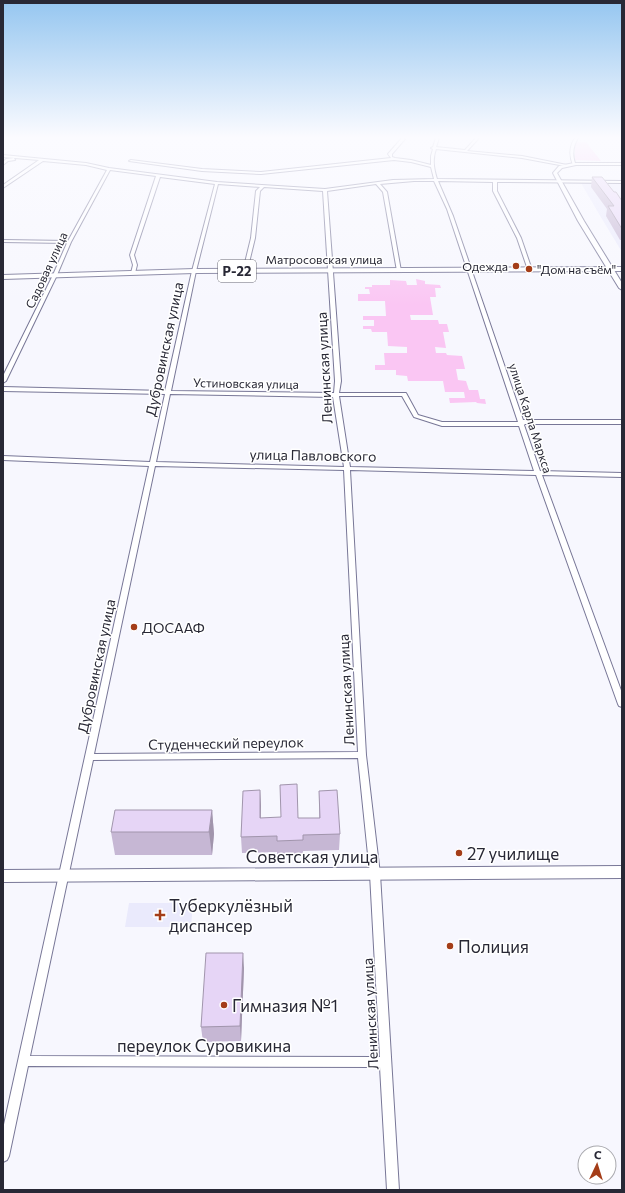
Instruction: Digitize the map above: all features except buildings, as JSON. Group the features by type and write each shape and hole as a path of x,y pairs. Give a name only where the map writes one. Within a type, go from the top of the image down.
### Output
{"highway":[{"name":"Матросовская улица","path":"3,277 194,271 471,271 622,269"}],"street":[{"name":"Садовая улица","path":"3,381 55,275 69,242 95,194"},
{"path":"133,273 135,265 132,255 152,194"},
{"name":"Дубровинская улица","path":"3,1156 194,271 214,194"},
{"path":"245,271 253,238 258,194"},
{"name":"Ленинская улица","path":"324,194 338,381 336,396 347,468 362,755 375,874 393,1190"},
{"path":"385,194 399,271"},
{"name":"улица Карла Маркса","path":"442,194 447,204 461,248 471,271 538,473 622,704"},
{"path":"496,194 519,238 530,270"},
{"path":"565,194 622,288"},
{"path":"3,241 69,242"},
{"name":"Устиновская улица","path":"3,389 336,396 368,393 404,394 416,416 442,424 622,422"},
{"name":"улица Павловского","path":"3,458 153,464 622,475"},
{"name":"Студенческий переулок","path":"89,757 362,755"},
{"name":"Советская улица","path":"3,876 622,872"},
{"name":"переулок Суровикина","path":"23,1061 385,1062"}],"shaded area":[{"path":"587,194 622,194 622,252"},
{"path":"416,279 425,281 425,284 440,285 441,288 435,288 436,297 430,297 433,315 410,315 411,320 438,320 439,324 447,324 449,332 443,332 446,348 435,347 436,353 462,356 465,369 456,369 458,380 466,381 469,390 478,390 480,399 485,399 486,404 476,402 450,403 449,398 465,398 464,392 445,392 443,381 408,381 407,376 396,375 396,370 375,370 375,365 385,365 384,353 407,353 407,347 388,346 387,332 372,332 371,329 363,329 363,326 374,326 374,320 363,320 363,316 386,316 385,301 358,301 358,294 370,294 369,289 365,289 365,287 372,287 372,285 390,285 390,280 406,281 407,285 417,285"},
{"name":"Туберкулёзный диспансер","path":"129,903 193,903 191,927 125,927"}],"place":[{"name":"Одежда","path":"516,266"},
{"name":"\"Дом на съём\"","path":"529,269"},
{"name":"ДОСААФ","path":"134,627"},
{"name":"27 училище","path":"459,853"},
{"name":"Туберкулёзный диспансер","path":"160,915"},
{"name":"Полиция","path":"450,946"},
{"name":"Гимназия №1","path":"224,1005"}]}
